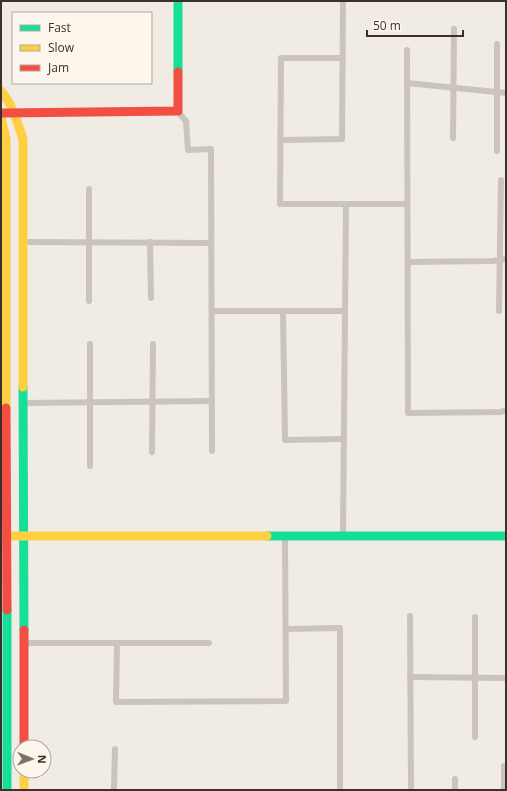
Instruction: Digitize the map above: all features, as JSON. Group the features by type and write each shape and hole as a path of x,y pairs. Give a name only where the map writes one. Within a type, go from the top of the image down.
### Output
{"street":[{"path":"1,113 178,111 178,1"},
{"path":"1,91 6,96 14,113 23,139 24,739"},
{"path":"1,118 6,138 4,674 7,790"},
{"path":"4,536 506,536"},
{"path":"24,779 24,790"}],"lane":[{"path":"280,140 342,139 343,1"},
{"path":"453,138 454,29"},
{"path":"497,44 497,151"},
{"path":"407,50 408,413 501,412 506,410"},
{"path":"342,58 281,58 280,204 407,204"},
{"path":"407,83 506,93"},
{"path":"178,111 186,121 188,150 211,149 212,451"},
{"path":"498,311 503,260 501,180"},
{"path":"89,189 89,301"},
{"path":"343,536 346,204"},
{"path":"23,242 211,243"},
{"path":"150,242 151,298"},
{"path":"408,262 503,260"},
{"path":"212,310 345,311"},
{"path":"283,311 285,440 344,439"},
{"path":"90,344 90,466"},
{"path":"152,452 153,344"},
{"path":"24,403 212,401"},
{"path":"117,643 116,702 286,701 285,536"},
{"path":"410,616 411,790"},
{"path":"475,617 475,737"},
{"path":"286,629 340,628 340,790"},
{"path":"24,643 209,643"},
{"path":"410,677 506,678"},
{"path":"114,790 115,749"},
{"path":"504,766 504,790"},
{"path":"455,779 455,790"}],"traffic: fast":[{"path":"178,1 178,72"},
{"path":"23,387 24,630"},
{"path":"267,536 506,536"},
{"path":"7,610 7,790"}],"traffic: slow":[{"path":"1,91 12,108 23,139 23,387"},
{"path":"1,118 6,138 6,408"},
{"path":"13,536 267,536"},
{"path":"24,779 24,790"}],"traffic: jam":[{"path":"3,113 178,111 178,72"},
{"path":"6,408 7,610"},
{"path":"24,630 24,739"}]}
